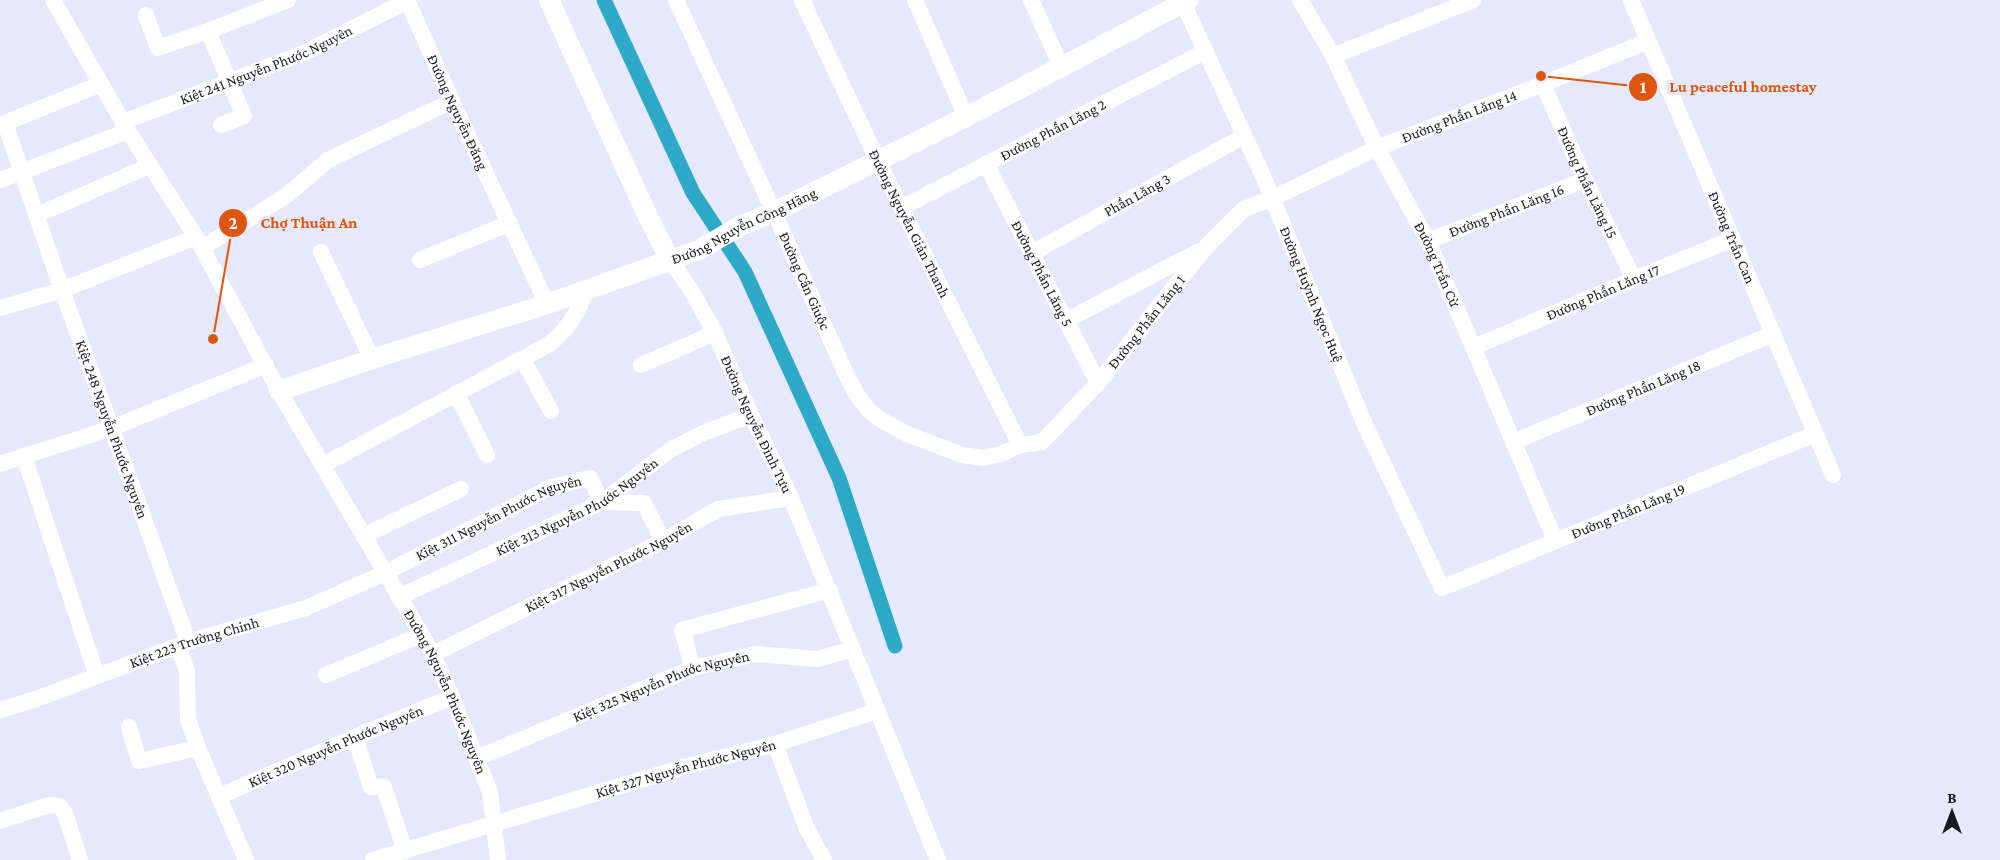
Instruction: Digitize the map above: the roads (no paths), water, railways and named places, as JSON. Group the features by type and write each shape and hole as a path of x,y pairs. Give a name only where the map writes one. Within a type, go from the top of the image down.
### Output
{"street":[{"name":"Đường Nguyễn Phước Nguyên","path":"53,0 125,127 199,242 279,391 433,654 490,792 498,860"},
{"path":"146,15 158,48 208,32 288,0"},
{"name":"Kiệt 241 Nguyễn Phước Nguyên","path":"125,127 229,81 315,48 407,0"},
{"name":"Đường Nguyễn Đăng","path":"407,0 547,304"},
{"name":"Đường Nguyễn Đình Tựu","path":"549,0 650,220 670,260 691,290 715,333 791,498 938,860"},
{"name":"Đường Cần Giuộc","path":"676,0 846,374 869,411 906,434 962,455 984,458 1001,454 1020,445"},
{"name":"Đường Nguyễn Giản Thanh","path":"802,0 901,208 1020,445"},
{"path":"915,0 966,117"},
{"path":"1031,0 1061,66"},
{"name":"Đường Trần Cừ","path":"1300,0 1333,56 1377,148 1428,242 1555,540"},
{"path":"1333,56 1473,0"},
{"name":"Đường Trần Can","path":"1631,0 1833,475"},
{"name":"Đường Nguyễn Công Hãng","path":"279,391 586,291 699,250 740,226 774,212 966,117 1185,1"},
{"name":"Đường Huỳnh Ngọc Huệ","path":"1185,1 1273,198 1364,423 1442,588"},
{"path":"208,32 244,116 220,125"},
{"name":"Đường Phần Lăng 14","path":"1273,198 1377,148 1648,41"},
{"name":"Đường Phần Lăng 2","path":"901,208 1206,51"},
{"name":"Kiệt 248 Nguyễn Phước Nguyên","path":"101,84 6,123 62,290 112,428 183,644 188,719 246,860"},
{"name":"Đường Phần Lăng 15","path":"1543,84 1585,180 1634,279"},
{"path":"0,308 62,290 199,242 286,196 328,160 452,101"},
{"path":"0,180 125,127"},
{"name":"Phần Lăng 3","path":"1032,253 1244,136"},
{"name":"Đường Phần Lăng 5","path":"986,164 1098,383"},
{"path":"37,215 149,166"},
{"name":"Đường Phần Lăng 16","path":"1428,242 1585,180"},
{"name":"Đường Phần Lăng 1","path":"1020,445 1042,442 1098,383 1206,247 1244,209 1273,198"},
{"path":"420,260 510,222"},
{"name":"Đường Phần Lăng 17","path":"1474,347 1733,239"},
{"path":"1067,320 1206,247"},
{"path":"321,252 372,359"},
{"path":"323,465 456,393 523,360 561,335 580,307 586,291"},
{"path":"641,365 715,333"},
{"name":"Đường Phần Lăng 18","path":"1513,442 1773,334"},
{"path":"523,360 551,411"},
{"path":"0,464 112,428 266,365"},
{"path":"456,393 487,455"},
{"name":"Kiệt 313 Nguyễn Phước Nguyên","path":"399,597 602,502 670,450 751,414"},
{"name":"Đường Phần Lăng 19","path":"1442,588 1815,434"},
{"path":"24,456 97,676"},
{"name":"Kiệt 311 Nguyễn Phước Nguyên","path":"386,573 551,487 590,478 602,502"},
{"path":"363,536 461,489"},
{"name":"Kiệt 317 Nguyễn Phước Nguyên","path":"433,654 663,541 718,509 791,498"},
{"path":"602,502 644,503 663,541"},
{"name":"Kiệt 223 Trường Chinh","path":"0,710 36,699 183,644 306,608 386,573"},
{"path":"693,668 682,630 830,590"},
{"path":"326,675 422,635"},
{"name":"Kiệt 325 Nguyễn Phước Nguyên","path":"477,758 693,668 756,654 818,659 853,649"},
{"name":"Kiệt 320 Nguyễn Phước Nguyên","path":"220,796 452,697"},
{"name":"Kiệt 327 Nguyễn Phước Nguyên","path":"374,860 414,853 494,824 684,767 775,744 877,711"},
{"path":"129,727 140,761 198,748"},
{"path":"355,737 371,787 384,787 414,853"},
{"path":"775,744 803,820 824,860"},
{"path":"0,821 49,805 59,806 65,813 80,860"}],"waterway":[{"path":"604,0 693,193 745,272 839,478 895,646"}],"place":[{"name":"Lu peaceful homestay","path":"1541,76"},
{"name":"Chợ Thuận An","path":"213,339"}]}
